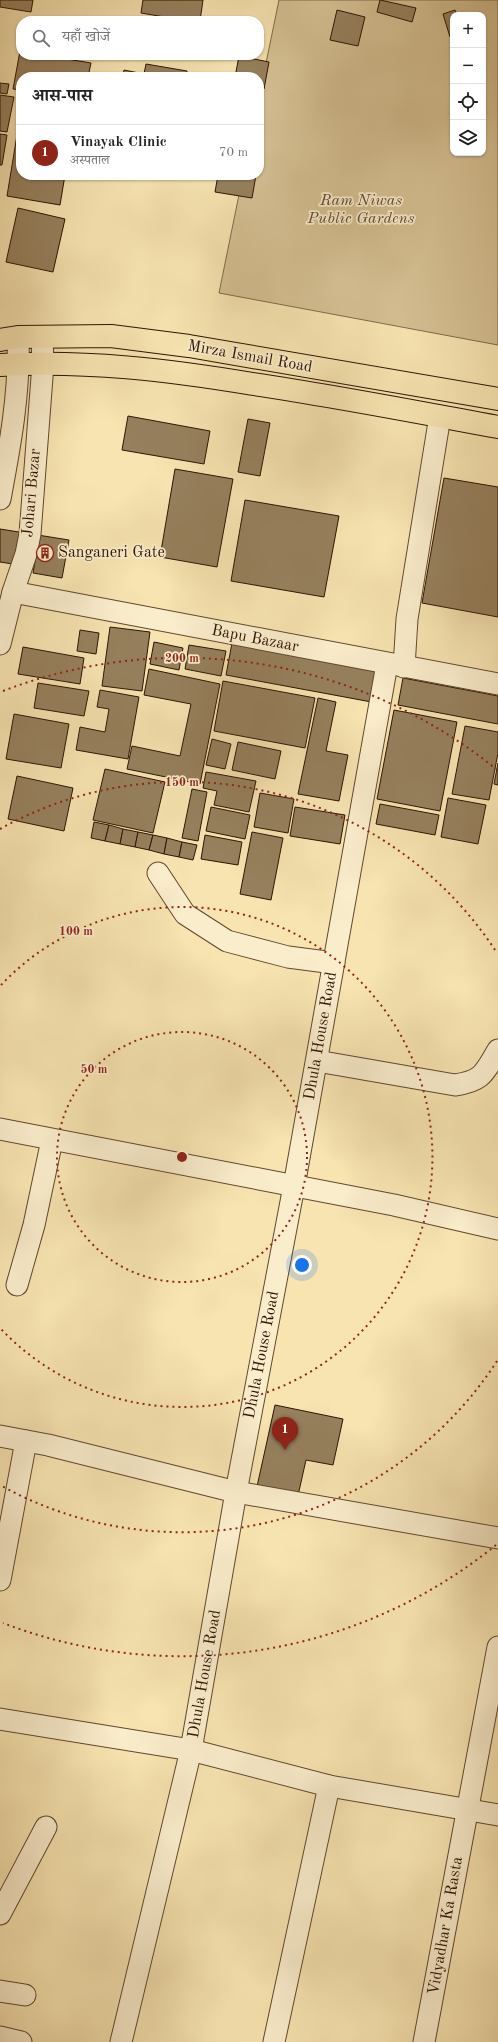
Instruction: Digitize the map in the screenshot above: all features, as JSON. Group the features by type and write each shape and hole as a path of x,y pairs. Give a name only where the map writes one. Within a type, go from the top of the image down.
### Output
{"highway":[{"name":"Mirza Ismail Road","path":"9,338 111,336 173,344 498,399"},
{"name":"Mirza Ismail Road","path":"10,364 118,365 181,372 309,392 498,427"}],"street":[{"name":"Johari Bazar","path":"1,487 16,398 10,364 9,338"},
{"name":"Johari Bazar","path":"0,644 13,592 26,554 30,534 43,364 42,338"},
{"name":"Dhula House Road","path":"121,2042 191,1750 236,1492 294,1186 334,963 396,665 407,619 440,416"},
{"name":"Bapu Bazaar","path":"13,592 498,684"},
{"path":"158,873 185,914 227,941 288,956 334,963"},
{"path":"317,1061 455,1086 471,1083 481,1077 498,1050"},
{"path":"0,1129 394,1205 498,1229"},
{"path":"17,1285 34,1225 52,1140"},
{"path":"0,1436 236,1492 498,1538"},
{"path":"0,1580 26,1441"},
{"name":"Vidyadhar Ka Rasta","path":"424,2042 498,1647"},
{"path":"0,1719 191,1750 329,1786 498,1815"},
{"path":"274,2042 329,1786"},
{"path":"0,1914 46,1826"},
{"path":"0,1991 25,1995"},
{"path":"0,2037 21,2042"}],"green space":[{"name":"Ram Niwas Public Gardens","path":"279,0 498,0 498,345 219,293 242,180 264,180 264,73"}],"building":[{"path":"0,0 33,0 31,12 0,7"},
{"path":"143,0 203,0 201,16 159,16 141,13"},
{"path":"380,0 416,8 412,22 377,12"},
{"path":"337,10 365,17 358,46 330,40"},
{"path":"455,10 456,12 450,12 450,37 443,14"},
{"path":"18,60 73,60 91,63 89,72 16,72"},
{"path":"238,60 259,60 269,62 264,89 264,72 236,72"},
{"path":"146,64 187,71 187,72 144,72"},
{"path":"124,70 134,72 124,72"},
{"path":"16,73 16,89 13,89"},
{"path":"0,83 9,84 7,94 0,93"},
{"path":"0,95 14,97 7,132 0,131"},
{"path":"0,134 7,135 2,165 0,165"},
{"path":"16,141 16,180 64,180 60,205 7,196"},
{"path":"217,180 255,180 252,198 215,192"},
{"path":"18,208 65,219 53,272 6,262"},
{"path":"128,416 210,431 204,464 122,450"},
{"path":"248,419 270,423 260,476 238,472"},
{"path":"175,469 233,479 217,567 160,557"},
{"path":"444,478 498,487 498,617 422,603"},
{"path":"245,500 339,516 324,597 231,581"},
{"name":"Sanganeri Gate","path":"0,529 69,540 62,578 33,573 36,555 19,565 0,562"},
{"path":"110,627 150,632 142,691 102,686"},
{"path":"80,630 99,633 96,654 77,651"},
{"path":"154,642 183,648 179,670 150,664"},
{"path":"232,643 383,671 377,703 226,675"},
{"path":"189,645 226,651 221,676 185,669"},
{"path":"23,647 84,658 80,684 18,674"},
{"path":"149,669 220,684 200,784 127,769 132,746 180,756 191,704 144,695"},
{"path":"403,678 498,696 498,724 398,705"},
{"path":"223,681 315,698 305,748 214,731"},
{"path":"38,683 89,691 84,716 34,708"},
{"path":"100,690 139,697 128,759 76,750 80,727 105,732 109,709 97,707"},
{"path":"318,698 336,702 326,751 348,755 339,801 298,794"},
{"path":"394,710 457,722 440,811 377,799"},
{"path":"14,714 69,724 61,768 6,759"},
{"path":"465,726 498,732 498,753 489,800 452,794"},
{"path":"212,739 231,744 225,769 206,765"},
{"path":"238,742 281,751 275,779 232,770"},
{"path":"498,763 498,785 494,784"},
{"path":"105,769 165,782 153,833 93,820"},
{"path":"206,772 256,781 249,812 214,805 217,791 203,788"},
{"path":"17,776 73,788 64,831 8,819"},
{"path":"192,789 207,792 198,841 182,838"},
{"path":"260,793 294,799 288,833 254,827"},
{"path":"448,798 486,805 478,844 441,837"},
{"path":"380,804 439,815 435,835 376,824"},
{"path":"211,807 250,815 245,839 206,831"},
{"path":"295,807 345,815 340,844 290,836"},
{"path":"94,822 109,825 105,841 91,838"},
{"path":"109,825 123,829 120,844 105,841"},
{"path":"123,829 138,832 135,847 120,844"},
{"path":"138,832 153,835 149,850 135,847"},
{"path":"252,832 283,838 271,900 240,894"},
{"path":"153,835 167,838 164,854 149,850"},
{"path":"205,835 242,842 238,865 201,859"},
{"path":"167,838 182,842 179,857 164,854"},
{"path":"182,842 197,845 193,860 179,857"},
{"path":"275,1405 343,1419 333,1465 306,1460 297,1500 256,1491"}],"place":[{"name":"Sanganeri Gate","path":"45,553"},
{"name":"Vinayak Clinic","path":"285,1450"}]}
